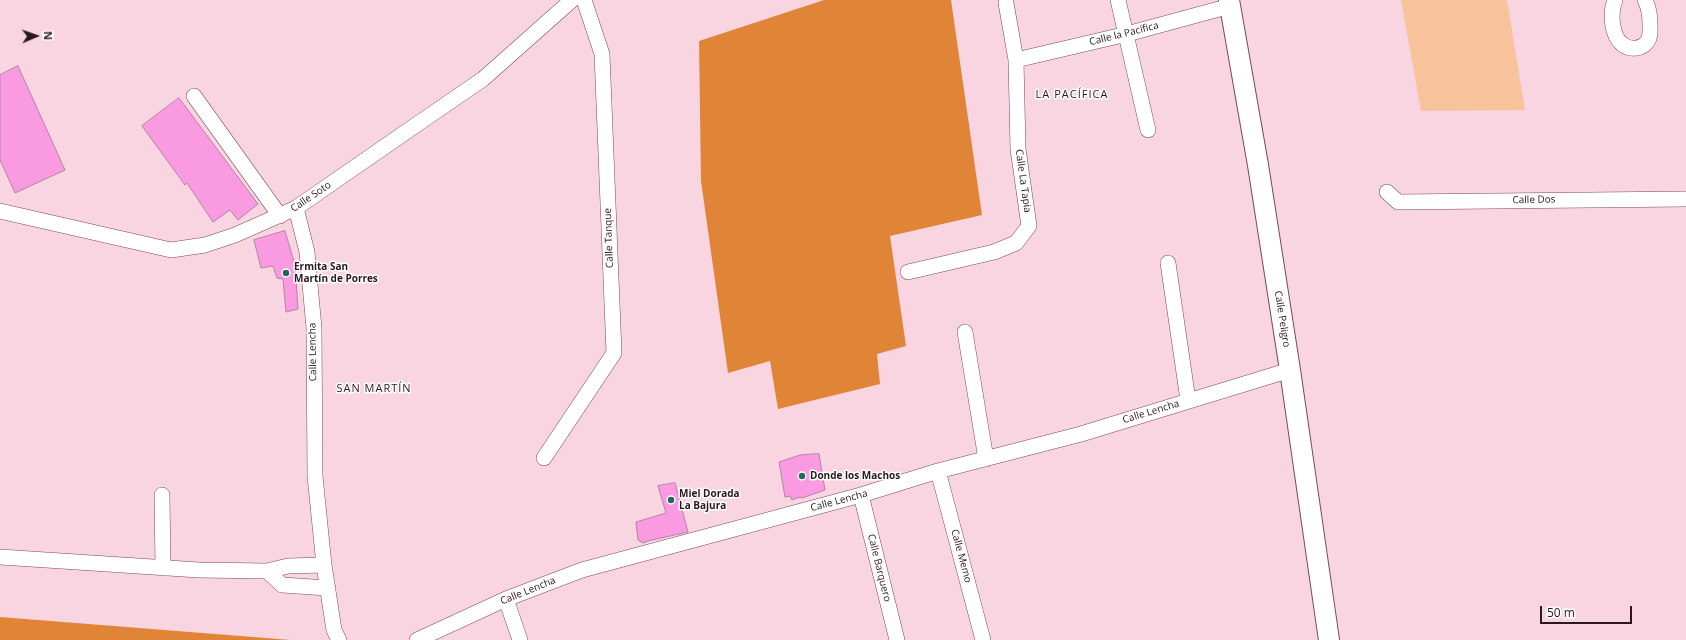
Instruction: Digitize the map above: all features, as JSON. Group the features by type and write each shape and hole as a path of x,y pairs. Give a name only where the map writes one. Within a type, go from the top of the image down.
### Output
{"main road":[{"name":"Calle Peligro","path":"1230,3 1258,165 1290,370 1329,640"}],"street":[{"name":"Calle Soto","path":"0,211 171,250 205,245 235,235 296,208 482,79 572,0"},
{"name":"Calle Tanque","path":"544,458 614,353 602,54 584,0"},
{"path":"1118,0 1148,130"},
{"path":"1615,0 1612,24 1616,37 1622,44 1630,48 1639,48 1647,42 1650,33 1649,8 1645,0"},
{"name":"Calle La Tapia","path":"908,272 994,252 1016,243 1029,226 1018,149 1016,60 1006,3"},
{"name":"Calle la Pacífica","path":"1016,60 1127,34 1230,3"},
{"path":"194,96 280,216"},
{"name":"Calle Dos","path":"1387,192 1398,202 1686,199"},
{"name":"Calle Lencha","path":"296,208 307,252 314,328 314,476 324,565 334,630 339,640"},
{"path":"1168,263 1188,400"},
{"path":"965,332 986,459"},
{"name":"Calle Lencha","path":"417,640 506,599 582,570 861,495 938,471 1082,434 1188,400 1290,370"},
{"name":"Calle Memo","path":"938,471 983,640"},
{"path":"162,495 163,568"},
{"name":"Calle Barquero","path":"861,495 897,640"},
{"path":"0,557 199,570 267,571 288,566 324,565"},
{"path":"267,571 282,585 328,588"},
{"path":"506,599 520,640"}],"shaded area":[{"path":"824,0 951,0 982,215 890,236 906,346 877,354 880,384 778,409 770,361 728,373 701,181 699,41"},
{"path":"1401,0 1507,0 1525,110 1421,111"},
{"path":"0,617 291,640 0,640"}],"building":[{"path":"18,66 65,170 15,193 0,160 0,75"},
{"path":"179,98 258,204 238,220 230,210 213,222 187,183 185,185 142,126"},
{"name":"Ermita San Martín de Porres","path":"285,231 295,265 298,309 286,312 283,279 277,278 273,266 261,268 254,240"},
{"name":"Donde los Machos","path":"819,454 825,490 792,500 790,496 785,497 779,462 800,455"},
{"name":"Miel Dorada La Bajura","path":"675,483 688,532 643,543 638,540 636,522 666,513 658,486"}],"place":[{"name":"Ermita San Martín de Porres","path":"286,273"},
{"name":"Donde los Machos","path":"802,476"},
{"name":"Miel Dorada La Bajura","path":"671,500"}],"district":[{"name":"LA PACÍFICA","path":"1072,95"},
{"name":"SAN MARTÍN","path":"374,389"}]}
